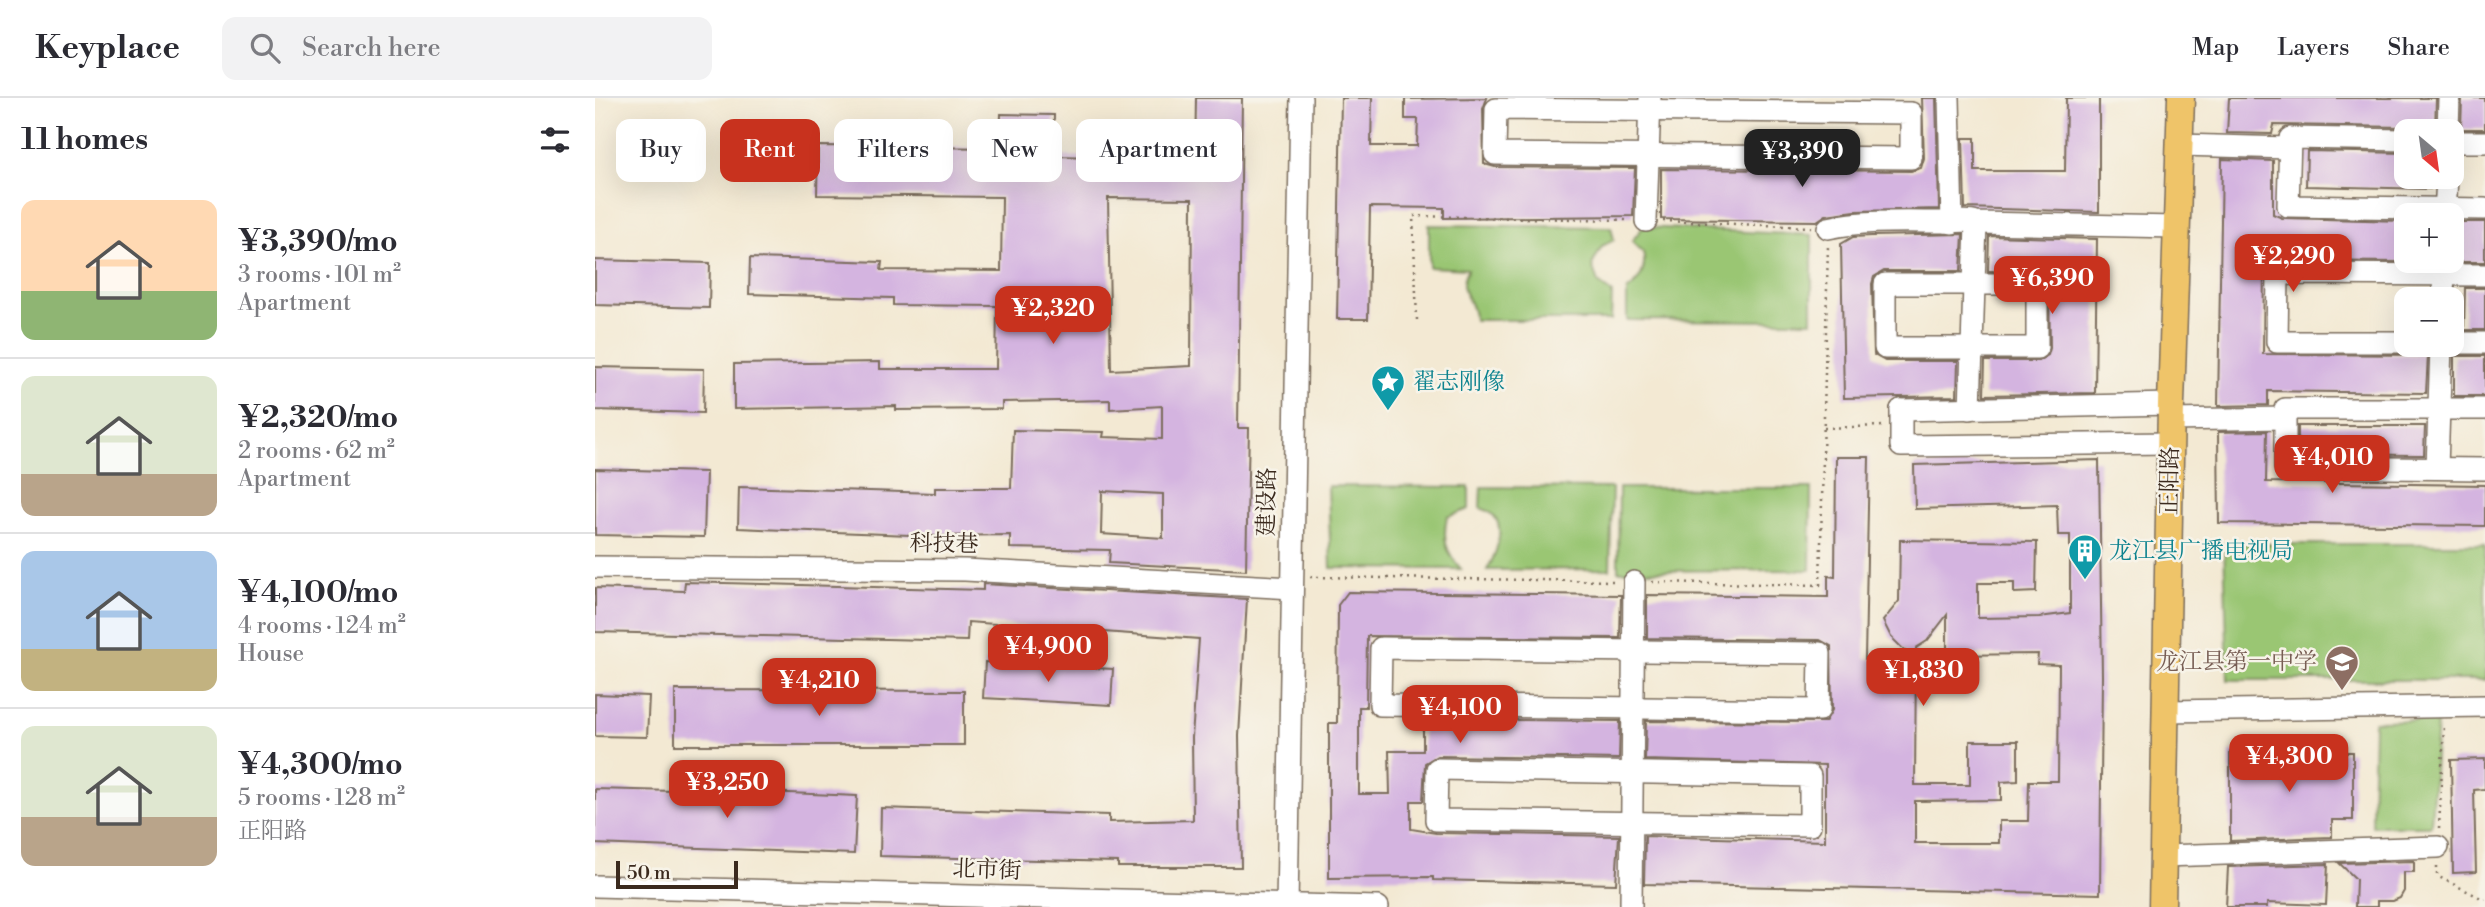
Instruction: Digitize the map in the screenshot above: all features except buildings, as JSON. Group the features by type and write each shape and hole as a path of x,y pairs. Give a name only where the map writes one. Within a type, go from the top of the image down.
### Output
{"main road":[{"name":"正阳路","path":"2162,907 2171,422 2181,98"}],"street":[{"name":"建设路","path":"1287,906 1301,98"},
{"path":"1949,98 1952,223"},
{"path":"2448,119 2449,98"},
{"path":"1647,220 1650,104"},
{"path":"1650,104 1911,113 1911,158 1650,156 1495,154 1496,109 1650,104"},
{"path":"2394,141 2290,138 2288,205 2394,210"},
{"path":"2464,142 2485,142"},
{"path":"2180,145 2290,148"},
{"path":"2464,211 2485,209"},
{"path":"1828,228 1861,221 1952,223 1966,220 1976,223 2177,227"},
{"path":"1970,409 1976,223"},
{"path":"2394,270 2278,274 2277,341 2394,342"},
{"path":"2464,271 2485,275"},
{"path":"1885,284 2037,284 2037,348 1973,348 1885,348 1885,284"},
{"path":"2464,343 2485,343"},
{"path":"2437,468 2441,357"},
{"path":"2171,422 1970,409 1901,418 1901,446 2171,422 2285,418"},
{"path":"2485,409 2285,409 2285,467 2485,469"},
{"name":"科技巷","path":"595,568 965,570 1292,582"},
{"path":"1631,907 1634,582"},
{"path":"1381,648 1820,653 1819,710 1633,708 1380,705 1381,648"},
{"path":"2166,711 2485,706"},
{"path":"1437,769 1810,776 1810,825 1632,824 1436,820 1437,769"},
{"path":"2163,856 2438,847"},
{"name":"北市街","path":"595,886 1378,907"}],"path":[{"path":"1292,582 1820,585 1828,228 1647,220 1413,216 1417,320"},
{"path":"1823,428 1901,418"},
{"path":"2445,706 2437,876 2485,900"}],"green space":[{"path":"1429,225 1611,227 1614,240 1602,246 1592,265 1598,283 1612,293 1611,320 1474,320 1463,284 1468,269 1429,267"},
{"path":"1643,227 1812,235 1812,321 1627,320 1627,291 1639,279 1644,264 1643,252 1632,241"},
{"path":"1328,486 1469,487 1469,509 1447,517 1446,525 1447,545 1461,569 1331,568"},
{"path":"1481,487 1612,488 1610,569 1487,570 1498,544 1499,526 1490,512 1480,508"},
{"path":"1619,488 1811,488 1810,570 1618,571"},
{"path":"2224,544 2485,544 2485,680 2228,680"},
{"path":"2437,720 2431,826 2372,826 2374,721"}],"place":[{"name":"翟志刚像","path":"1388,412"},
{"name":"龙江县广播电视局","path":"2085,581"},
{"name":"龙江县第一中学","path":"2342,692"}]}
